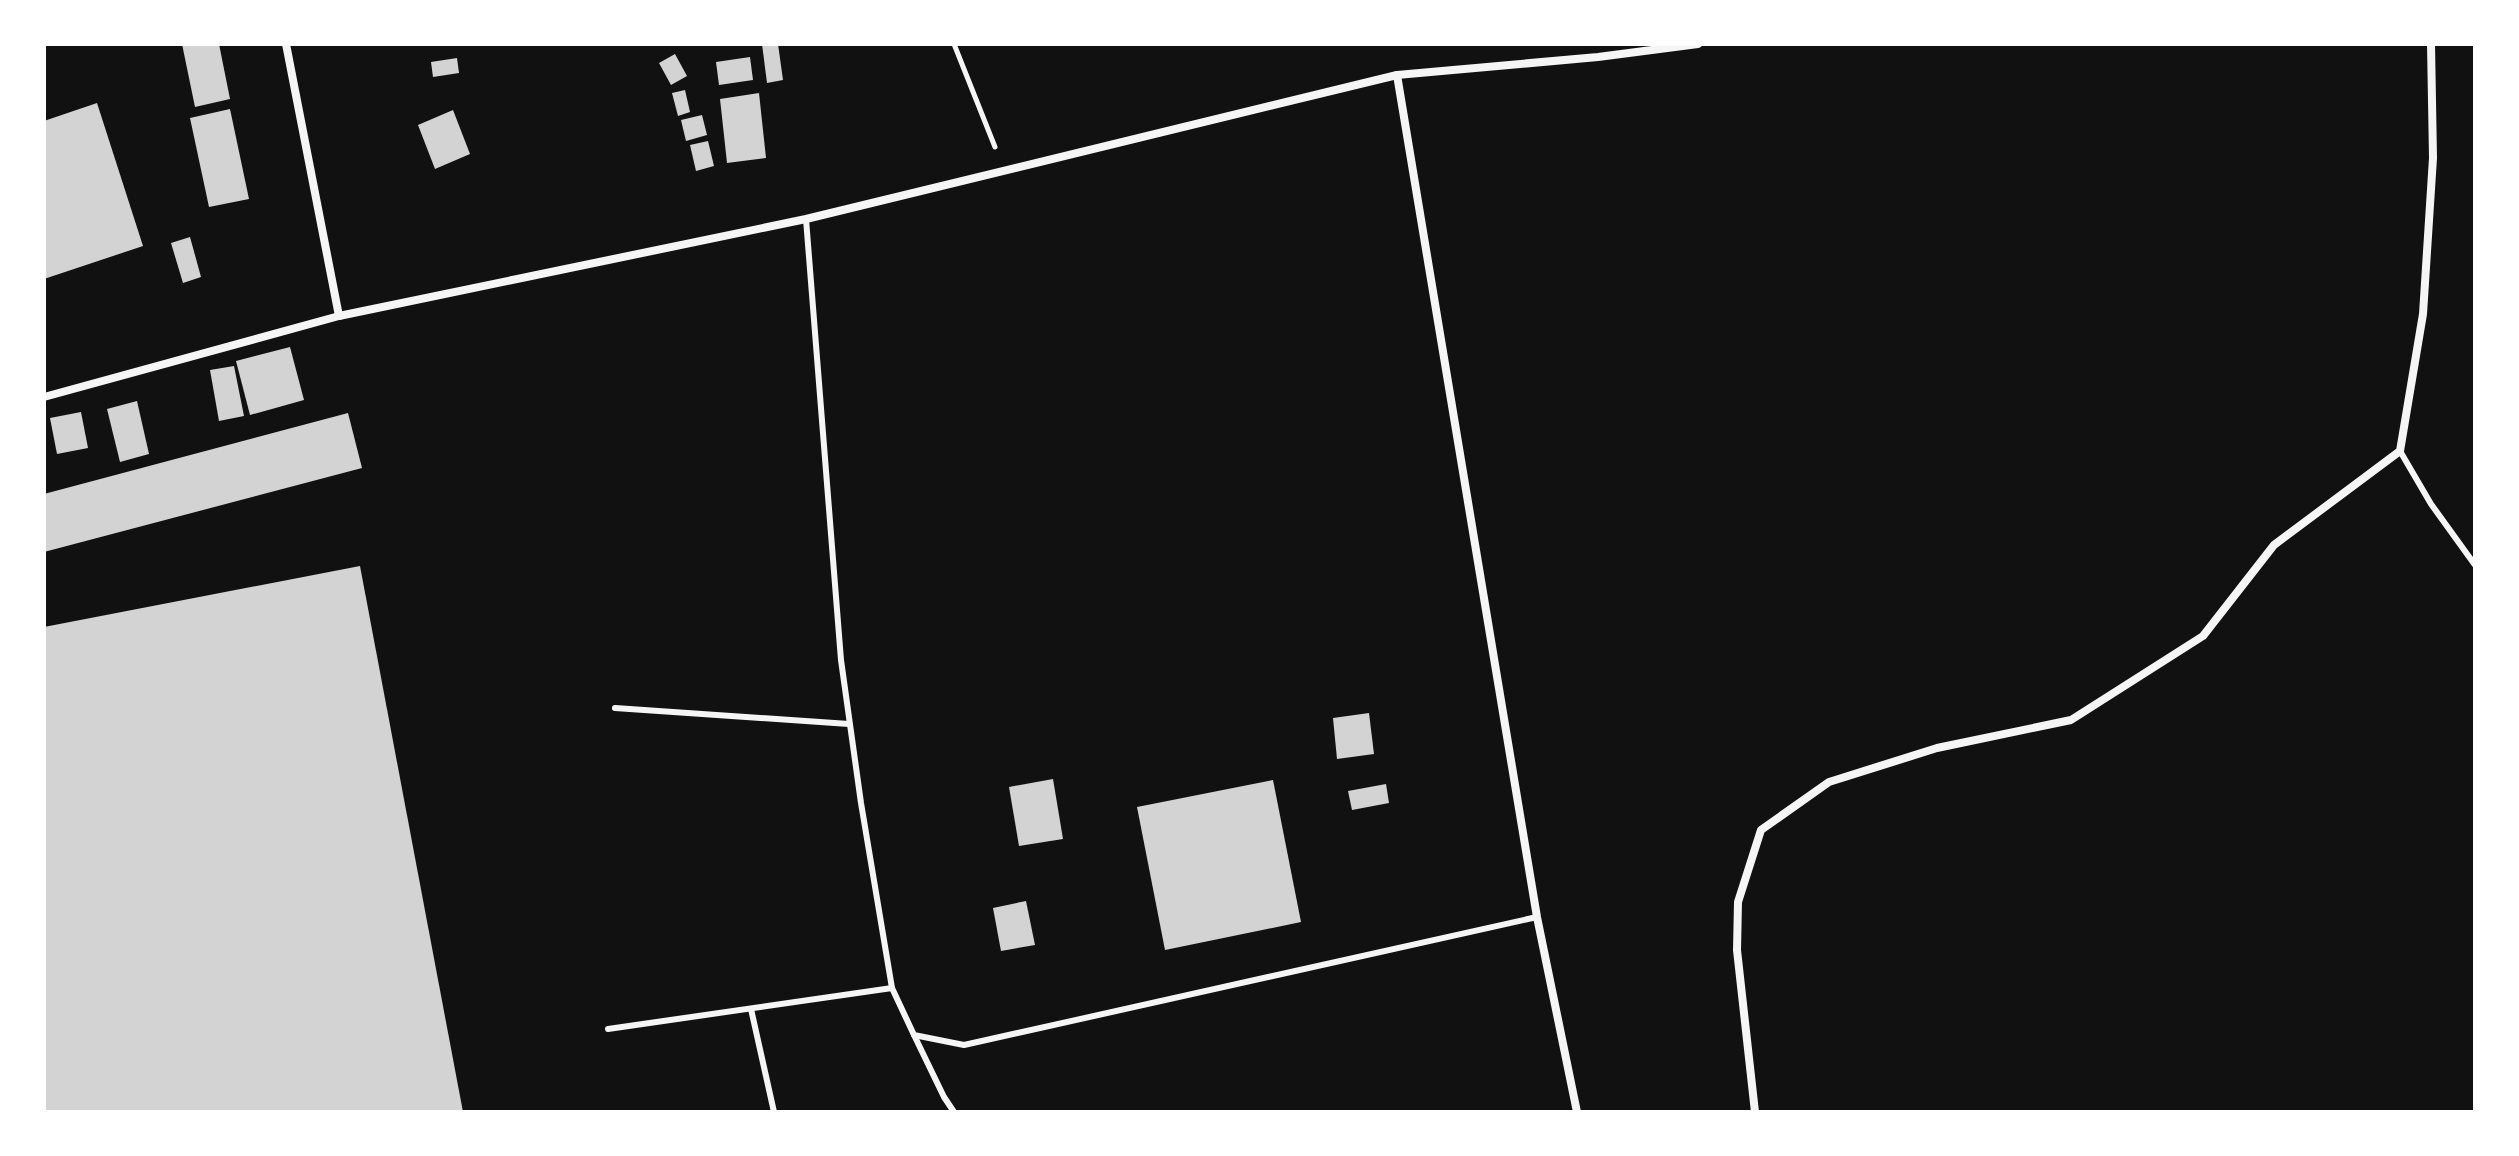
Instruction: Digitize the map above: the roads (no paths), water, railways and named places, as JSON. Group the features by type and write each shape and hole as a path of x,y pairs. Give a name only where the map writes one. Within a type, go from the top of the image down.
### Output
{"street":[{"path":"286,44 339,316"},
{"path":"44,397 339,316 806,219 1397,75 1598,57 1698,44"},
{"path":"1755,1112 1737,950 1738,902 1761,830 1829,782 1937,748 2071,720 2203,636 2274,545 2400,451 2423,314 2433,158 2431,44"},
{"path":"1397,75 1537,917 1577,1112"}],"lane":[{"path":"806,219 841,660 892,988 954,1112"},
{"path":"2400,451 2431,504 2475,565"},
{"path":"615,708 849,724"},
{"path":"914,1035 964,1045 1537,917"},
{"path":"608,1029 892,988"},
{"path":"751,1009 774,1112"}]}
